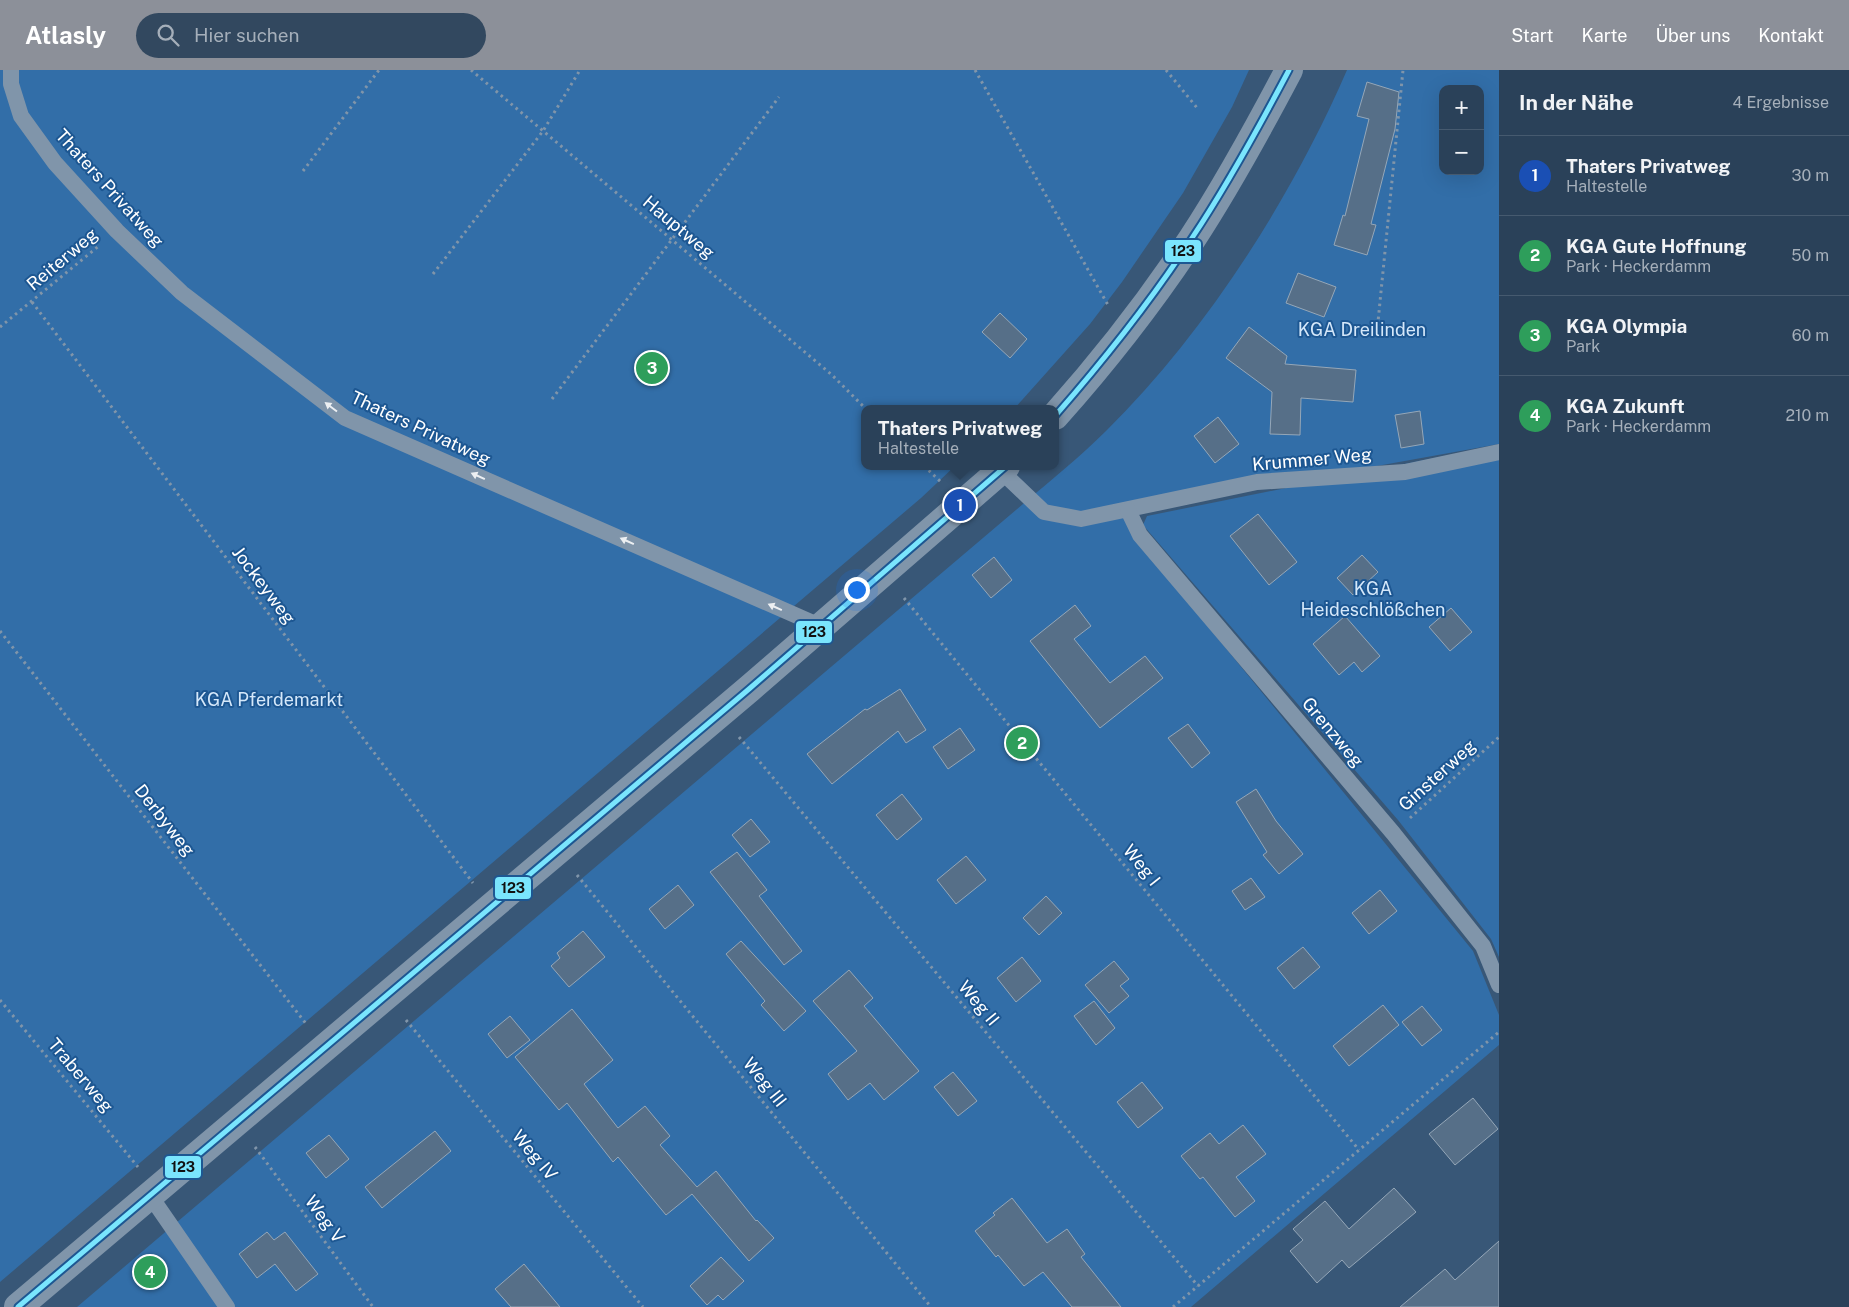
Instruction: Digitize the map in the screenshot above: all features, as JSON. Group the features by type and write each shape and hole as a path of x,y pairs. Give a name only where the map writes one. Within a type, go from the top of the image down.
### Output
{"street":[{"path":"1059,411 1120,339 1189,244 1231,176 1289,70"},
{"path":"18,1307 749,689 1002,470"}],"lane":[{"name":"Thaters Privatweg","path":"12,70 10,84 21,116 55,163 118,231 182,293 345,418 820,626"},
{"name":"Krummer Weg","path":"1004,470 1044,512 1081,519 1257,482 1405,472 1499,452"},
{"name":"Grenzweg","path":"1128,510 1140,535 1393,834 1483,946 1499,986"},
{"path":"150,1194 227,1307"}],"path":[{"path":"303,171 379,70"},
{"name":"Hauptweg","path":"471,70 832,375 862,405"},
{"path":"433,274 543,131 580,70"},
{"path":"975,70 1110,308"},
{"path":"1166,70 1198,109"},
{"path":"1377,332 1403,70"},
{"path":"552,399 779,97"},
{"name":"Reiterweg","path":"0,327 118,231"},
{"name":"Jockeyweg","path":"32,302 474,885"},
{"path":"928,470 947,488"},
{"name":"Weg I","path":"904,598 1359,1150"},
{"name":"Derbyweg","path":"0,631 308,1026"},
{"name":"Weg II","path":"739,737 1198,1286"},
{"name":"Ginsterweg","path":"1393,834 1499,737"},
{"name":"Weg III","path":"577,875 931,1307"},
{"name":"Traberweg","path":"0,1000 140,1169"},
{"name":"Weg IV","path":"406,1020 643,1307"},
{"path":"1173,1307 1499,1032"},
{"name":"Weg V","path":"255,1147 373,1307"}],"green space":[{"name":"KGA Pferdemarkt","path":"0,70 1249,70 1232,107 1183,193 1122,282 1090,324 1018,405 861,405 861,470 951,470 921,498 0,1282"},
{"name":"KGA Dreilinden","path":"1347,70 1499,70 1499,444 1126,511 1131,532 1473,951 1499,1015 1499,1045 1191,1307 77,1307 1096,441 1143,392 1178,351 1211,307 1273,215 1300,167"},
{"name":"KGA Heideschlößchen","path":"1499,445 1499,957 1491,939 1398,820 1143,525 1147,516"}],"building":[{"path":"1367,82 1399,92 1395,129 1371,224 1376,225 1367,255 1334,245 1343,215 1345,216 1369,119 1357,116"},
{"path":"1298,273 1336,287 1324,317 1286,303"},
{"path":"1000,313 1027,339 1010,358 982,332"},
{"path":"1249,327 1287,356 1285,364 1356,370 1353,402 1301,398 1300,435 1270,434 1272,392 1226,358"},
{"path":"1420,411 1424,444 1401,448 1395,415"},
{"path":"1218,417 1239,444 1215,463 1194,436"},
{"path":"1258,514 1297,562 1269,585 1230,536"},
{"path":"1362,555 1378,572 1353,595 1337,578"},
{"path":"994,557 1012,580 991,598 972,575"},
{"path":"1075,605 1091,626 1074,639 1110,683 1145,656 1163,678 1100,728 1030,641"},
{"path":"1451,608 1472,632 1450,651 1429,627"},
{"path":"1345,616 1380,656 1362,672 1354,662 1339,675 1313,644"},
{"path":"900,689 926,730 906,743 898,731 832,784 807,754 865,709 867,710"},
{"path":"1188,724 1210,753 1192,768 1168,738"},
{"path":"960,728 975,750 948,769 933,747"},
{"path":"1256,789 1276,821 1303,854 1279,874 1263,855 1267,852 1236,802"},
{"path":"902,794 922,819 897,840 876,815"},
{"path":"751,819 770,842 750,857 732,835"},
{"path":"737,852 767,890 759,896 802,951 784,965 710,872"},
{"path":"966,856 986,880 956,904 937,880"},
{"path":"1251,878 1265,897 1245,910 1232,891"},
{"path":"678,885 694,905 665,929 649,909"},
{"path":"1380,890 1397,911 1369,934 1352,913"},
{"path":"1046,896 1062,913 1039,935 1023,918"},
{"path":"583,931 605,957 569,987 551,966 560,958 557,953"},
{"path":"741,941 806,1011 784,1031 761,1005 765,1001 726,954"},
{"path":"1303,947 1320,967 1294,989 1277,968"},
{"path":"1022,957 1041,981 1016,1002 997,978"},
{"path":"1114,961 1129,979 1120,986 1129,996 1109,1013 1085,985"},
{"path":"849,970 873,998 864,1006 919,1071 884,1100 870,1083 848,1100 828,1074 857,1051 813,1001"},
{"path":"1094,1001 1115,1028 1096,1045 1074,1016"},
{"path":"1383,1005 1399,1025 1349,1066 1333,1046"},
{"path":"1422,1006 1442,1030 1422,1046 1402,1022"},
{"path":"572,1009 613,1060 584,1084 618,1128 645,1106 670,1136 660,1145 697,1187 716,1171 756,1221 774,1238 749,1261 692,1194 666,1215 618,1157 613,1162 567,1103 559,1110 515,1057"},
{"path":"510,1016 530,1040 507,1058 488,1034"},
{"path":"953,1072 977,1101 958,1116 934,1087"},
{"path":"1142,1082 1163,1108 1138,1128 1117,1102"},
{"path":"1473,1098 1498,1129 1455,1165 1429,1134"},
{"path":"1243,1125 1266,1154 1236,1177 1255,1201 1235,1217 1203,1177 1200,1179 1181,1156 1210,1133 1219,1144"},
{"path":"435,1131 451,1151 382,1208 365,1187"},
{"path":"329,1135 349,1159 326,1178 306,1153"},
{"path":"1394,1188 1416,1212 1349,1268 1342,1260 1317,1283 1290,1251 1303,1240 1293,1229 1325,1201 1349,1229"},
{"path":"1012,1198 1047,1243 1067,1229 1085,1254 1081,1257 1121,1307 1072,1307 1043,1272 1024,1286 998,1255 996,1257 975,1231"},
{"path":"267,1232 274,1240 285,1232 318,1274 296,1291 275,1264 257,1278 239,1254"},
{"path":"1499,1241 1499,1307 1400,1307 1445,1269 1455,1280"},
{"path":"721,1257 744,1281 723,1300 718,1295 707,1305 690,1286"},
{"path":"524,1264 560,1307 511,1307 495,1289"}],"transit line":[{"name":"123","path":"1059,411 1126,330 1160,285 1231,176 1289,70"},
{"name":"123","path":"18,1307 749,689 1001,470"}],"place":[{"name":"KGA Olympia","path":"652,368"},
{"name":"Thaters Privatweg","path":"960,505"},
{"name":"KGA Gute Hoffnung","path":"1022,743"},
{"name":"KGA Zukunft","path":"150,1272"}]}
